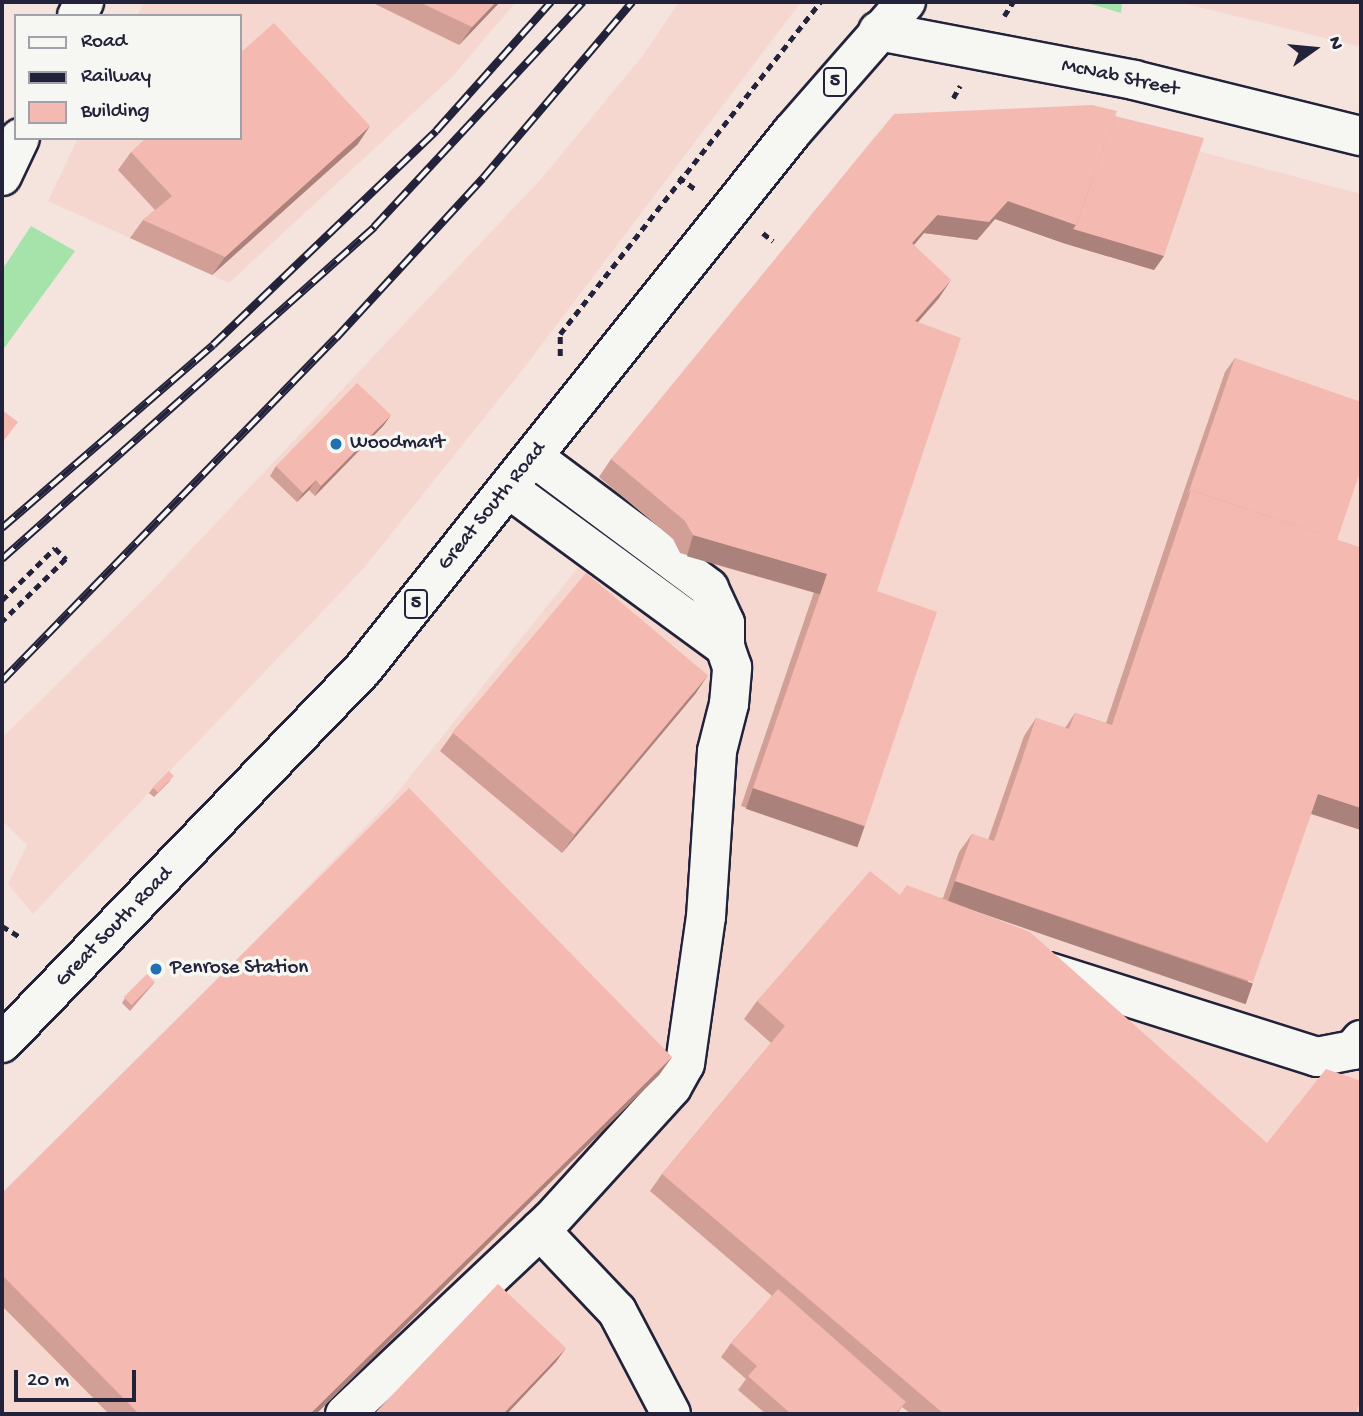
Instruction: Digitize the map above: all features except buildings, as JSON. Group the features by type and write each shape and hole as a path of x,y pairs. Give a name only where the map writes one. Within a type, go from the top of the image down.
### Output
{"main road":[{"name":"McNab Street","path":"896,10 1134,80 1361,136"},
{"name":"Great South Road","path":"2,1043 311,727 509,489 896,10"},
{"path":"2,176 19,140"},
{"path":"345,1414 540,1230 672,1087 685,1064 706,917 717,751 729,704 732,667 725,647 725,623 709,589 533,457"},
{"path":"509,489 725,647"},
{"path":"1049,972 1317,1058 1353,1050 1361,1040"},
{"path":"540,1230 617,1311 671,1414"}],"path":[{"path":"559,346 560,334 820,2"},
{"path":"2,600 55,548 66,559 2,622"},
{"path":"2,926 20,937"}],"shaded area":[{"path":"144,2 516,2 451,78 229,283 48,201 77,140 242,140 242,14 138,14"},
{"path":"679,2 801,2 524,368 364,568 33,914 8,884 27,845 2,820 2,738 149,594 542,178 644,54"},
{"path":"1178,2 1361,2 1361,47 1211,10"},
{"path":"1080,120 1361,194 1361,1414 2,1414 2,1204 392,799 626,508 596,481 875,136"}],"green space":[{"path":"1084,2 1122,2 1121,13"},
{"path":"31,226 75,251 2,351 2,270"}],"railway":[{"path":"2,528 213,345 436,131 551,2"},
{"path":"2,559 374,227 583,2"},
{"path":"2,681 336,338 483,178 632,2"}],"place":[{"name":"Woodmart","path":"336,444"},
{"name":"Penrose Station","path":"156,969"}]}
